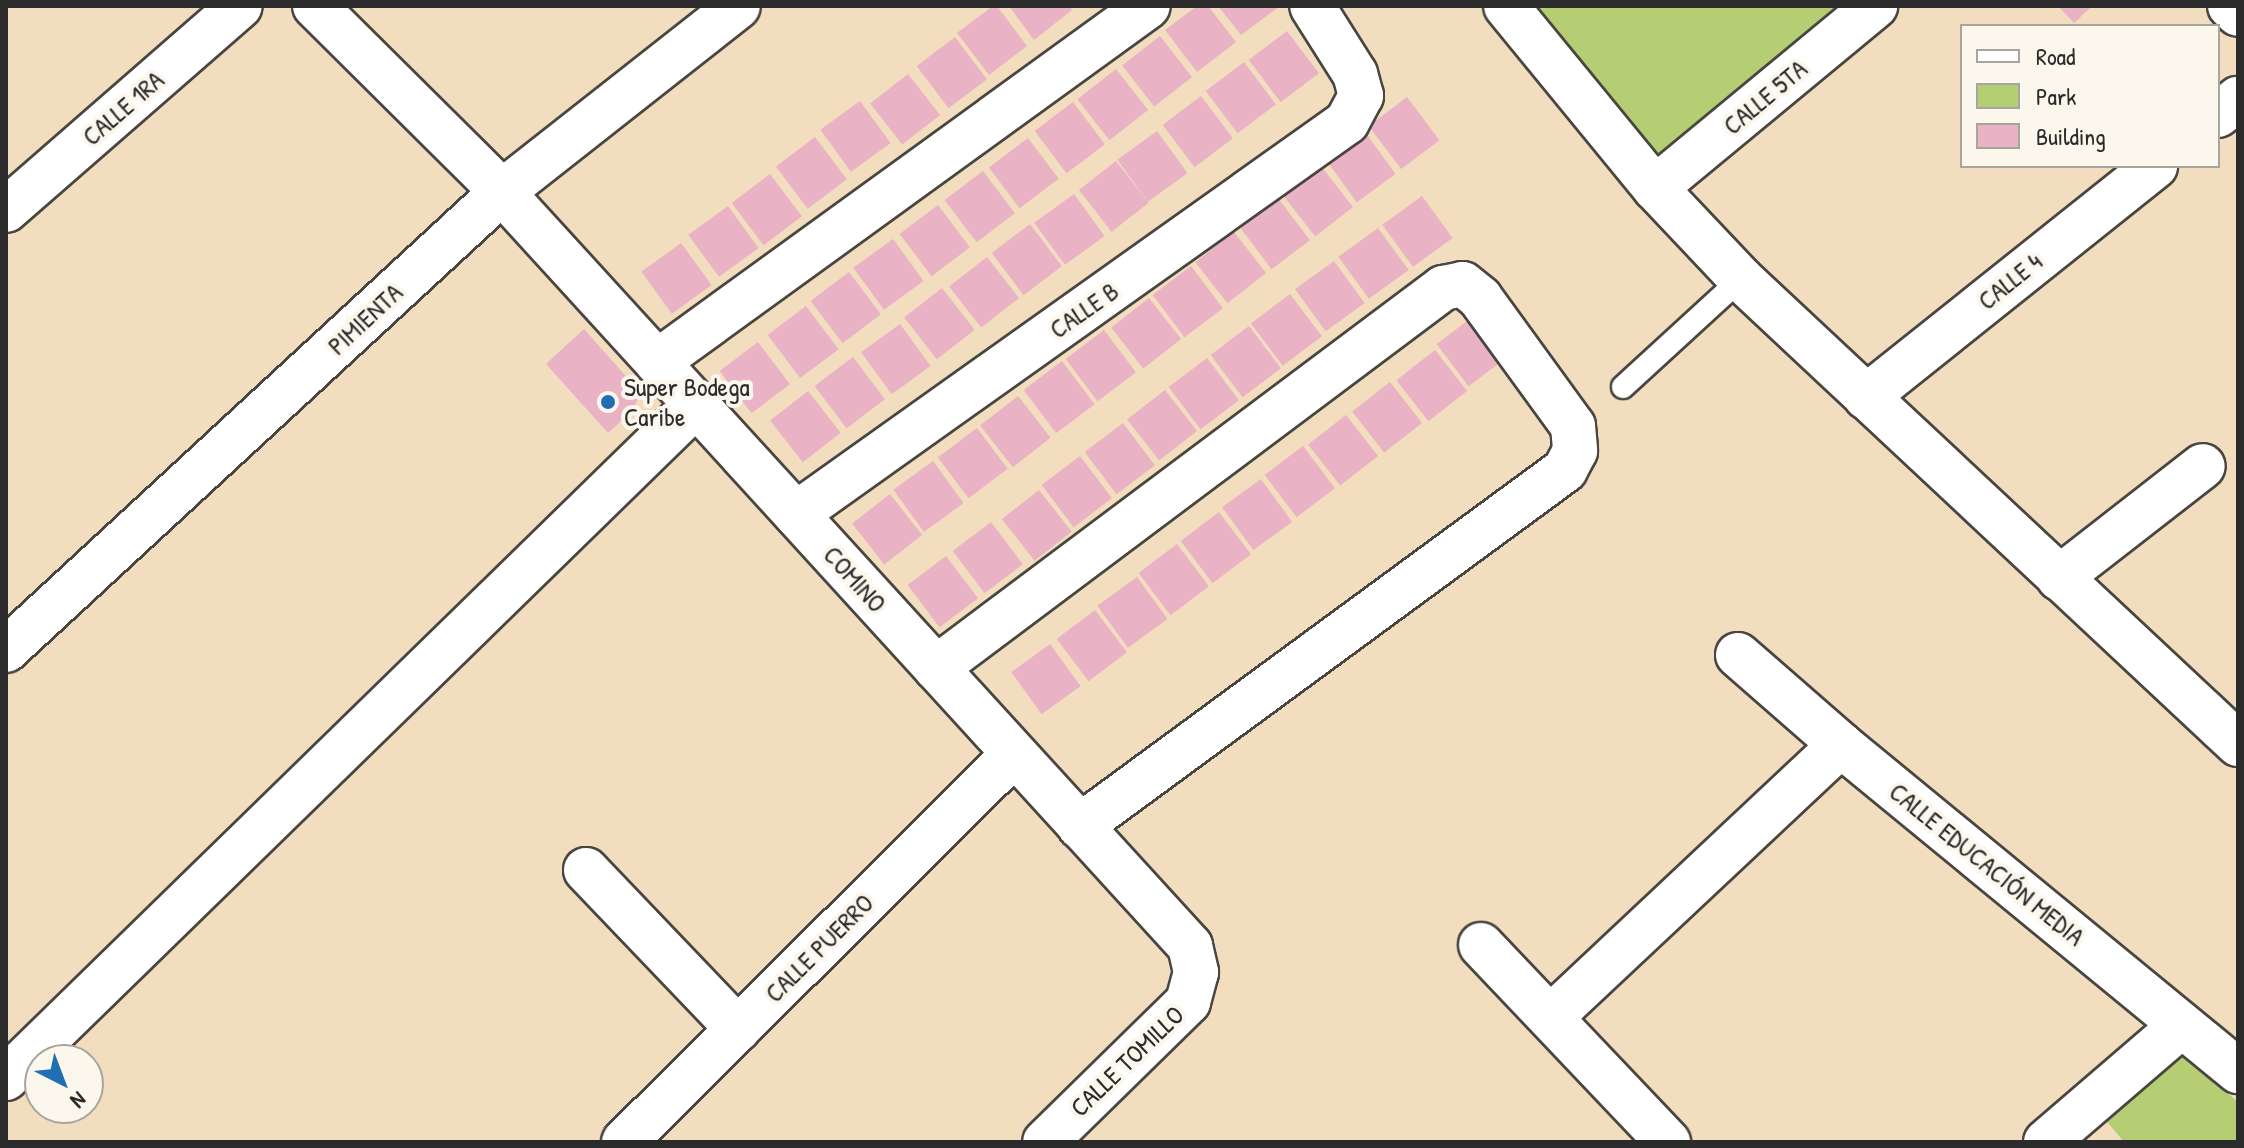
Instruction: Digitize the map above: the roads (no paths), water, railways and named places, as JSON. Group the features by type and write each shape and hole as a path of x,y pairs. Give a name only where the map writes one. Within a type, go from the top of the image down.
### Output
{"street":[{"name":"CALLE 1RA","path":"6,210 240,6"},
{"name":"COMINO","path":"315,6 502,192 1190,946 1196,972"},
{"path":"657,362 1148,6"},
{"name":"CALLE B","path":"796,514 1347,122 1361,96 1355,74 1312,6"},
{"path":"1506,6 1655,188 1741,279 2237,742"},
{"name":"CALLE 5TA","path":"1655,188 1875,6"},
{"path":"2230,6 2238,14"},
{"name":"PIMIENTA","path":"6,650 502,192 732,8"},
{"path":"2220,113 2238,99"},
{"name":"CALLE 4","path":"1866,397 2152,168"},
{"path":"936,668 1443,288 1463,284 1480,298 1573,426 1575,451 1565,470 1080,826"},
{"path":"6,1078 696,405"},
{"path":"2059,578 2203,466"},
{"name":"CALLE EDUCACIÓN MEDIA","path":"1738,655 1841,745 2238,1071"},
{"path":"1552,1016 1841,745"},
{"name":"CALLE PUERRO","path":"624,1142 1014,754"},
{"path":"586,870 738,1029"},
{"path":"1481,945 1552,1016 1668,1142"},
{"name":"CALLE TOMILLO","path":"1045,1142 1188,1002 1196,972"},
{"path":"2046,1142 2182,1025"}],"lane":[{"path":"1623,387 1741,279"}],"place":[{"name":"Super Bodega Caribe","path":"608,402"}]}
